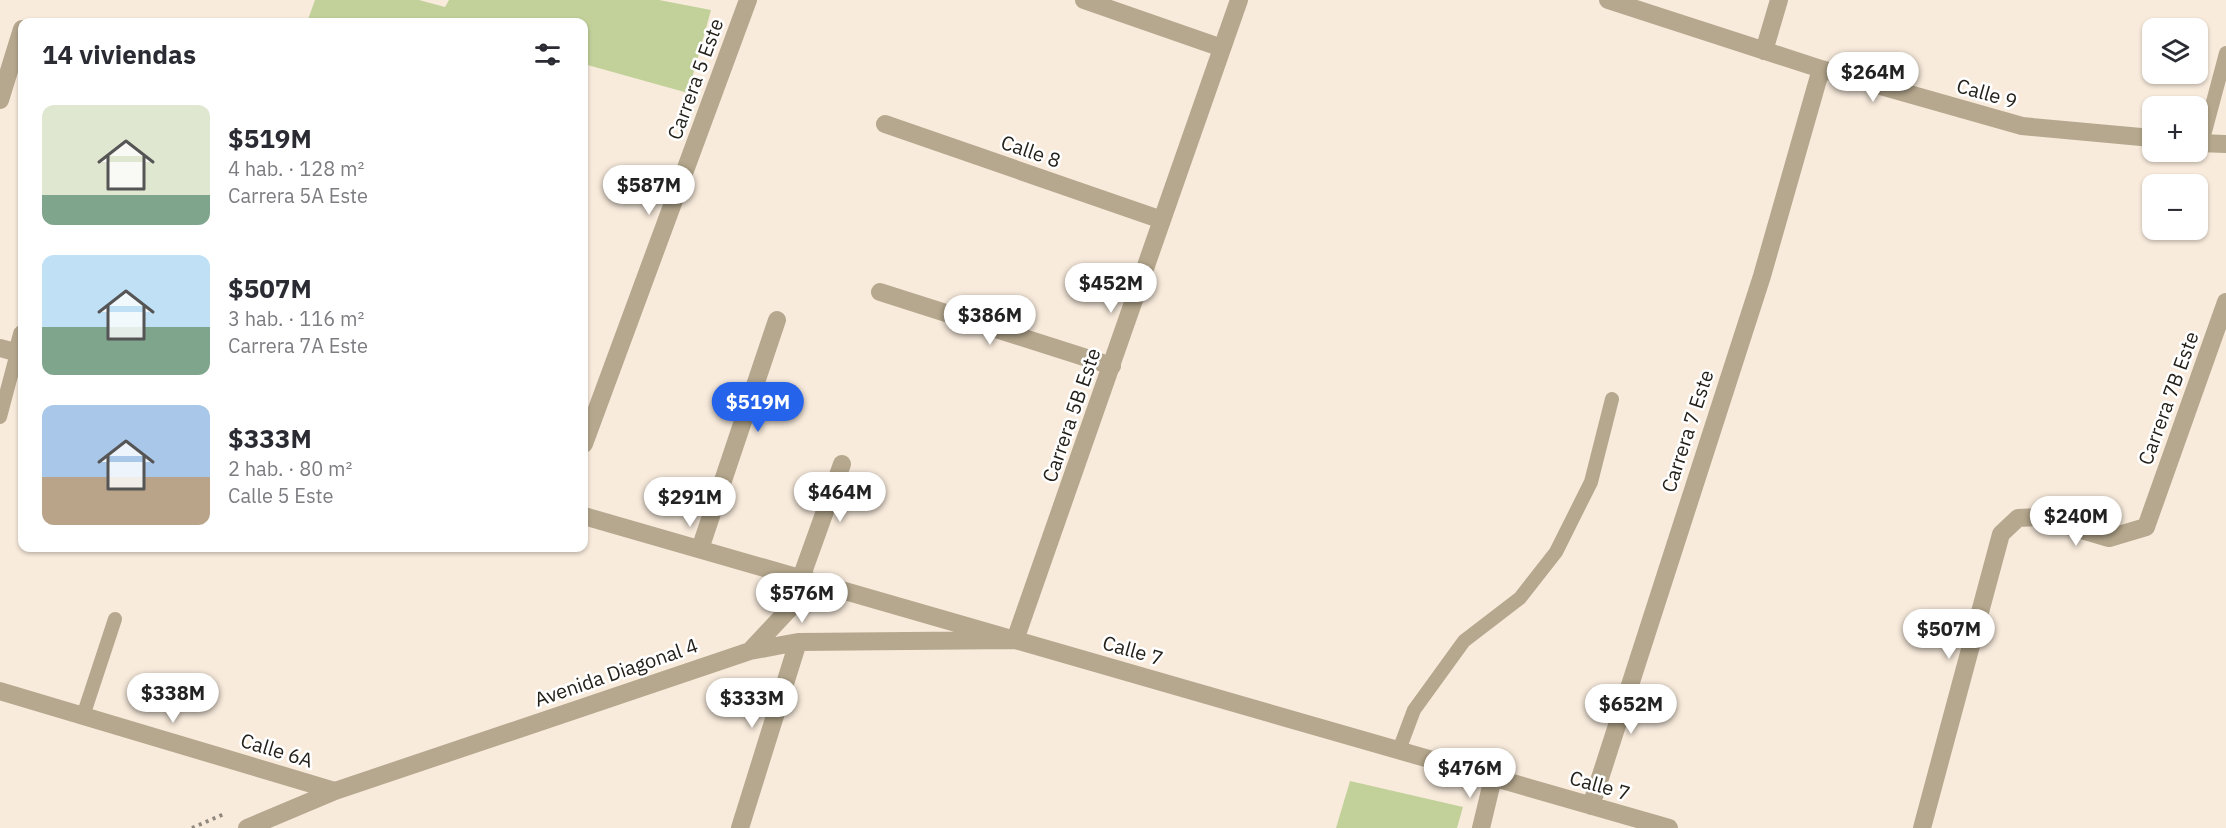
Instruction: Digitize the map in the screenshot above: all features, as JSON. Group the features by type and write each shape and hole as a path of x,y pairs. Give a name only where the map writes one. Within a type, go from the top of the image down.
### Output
{"street":[{"name":"Carrera 5 Este","path":"588,433 748,0"},
{"path":"1084,0 1222,48"},
{"name":"Carrera 5B Este","path":"1015,640 1239,0"},
{"name":"Calle 9","path":"1608,0 1821,69 2022,126 2142,137"},
{"path":"1764,51 1779,0"},
{"path":"0,100 18,45"},
{"name":"Carrera 7 Este","path":"1591,806 1761,276 1821,69"},
{"name":"Calle 8","path":"885,124 1162,220"},
{"path":"2208,143 2226,144"},
{"path":"880,291 1112,366"},
{"name":"Carrera 7B Este","path":"1923,828 2001,534 2018,518 2038,517 2109,538 2130,534 2146,527 2226,302"},
{"path":"700,549 777,320"},
{"path":"750,651 791,607 794,576 842,464"},
{"name":"Calle 7","path":"588,517 1669,828"},
{"name":"Avenida Diagonal 4","path":"247,828 335,791 750,651 798,642 1015,640"},
{"path":"740,828 798,642"},
{"name":"Calle 6A","path":"0,691 335,791"},
{"path":"1481,828 1493,778"}],"lane":[{"path":"2208,115 2226,53"},
{"path":"0,417 13,352"},
{"path":"1399,750 1414,710 1464,641 1520,598 1556,552 1591,482 1612,399"},
{"path":"83,716 115,619"}],"green space":[{"path":"315,0 419,0 445,7 449,0 659,0 711,10 688,93 588,65 588,18 308,18"},
{"path":"1350,781 1463,807 1457,828 1336,828"}]}
